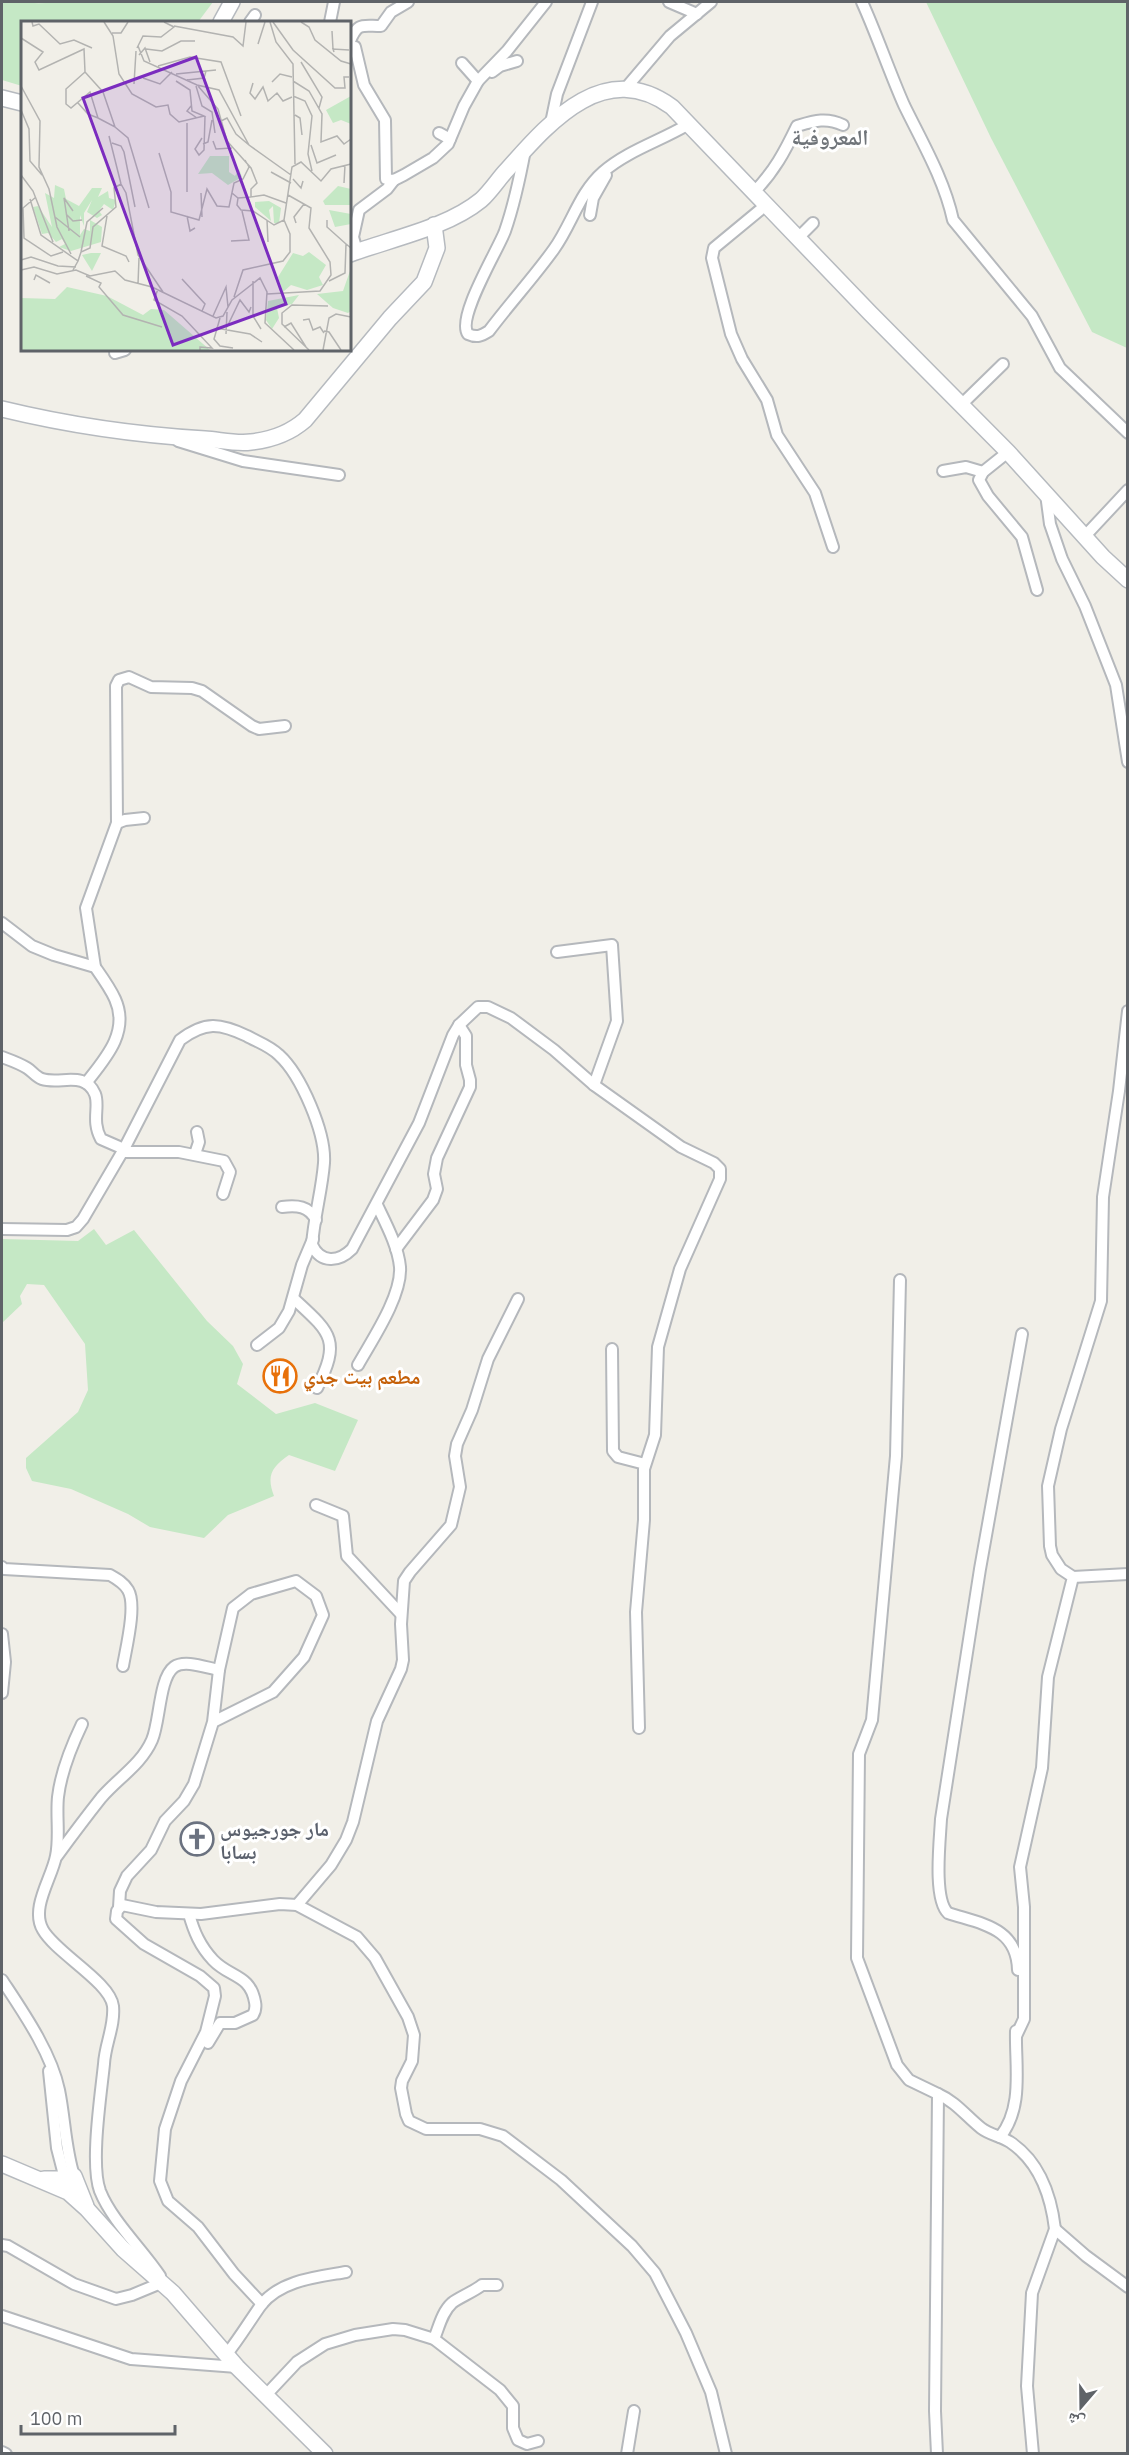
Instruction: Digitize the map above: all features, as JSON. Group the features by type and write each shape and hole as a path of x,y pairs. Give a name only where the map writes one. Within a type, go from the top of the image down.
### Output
{"street":[{"path":"222,21 232,2"},
{"path":"330,21 334,2"},
{"path":"351,38 358,26 381,26 391,12 408,2"},
{"path":"546,2 507,51 477,83 450,139 433,158 394,180 380,195 359,210 352,237 353,253 434,225 481,200 551,123 598,92 635,90 661,100 672,107 870,313 962,404 1046,493 1102,557 1128,580"},
{"path":"551,123 557,94 592,2"},
{"path":"669,2 697,14"},
{"path":"625,89 670,36 711,2"},
{"path":"862,2 904,103 929,154 949,202 953,220 1032,315 1060,368 1128,433"},
{"path":"351,47 355,47 364,85 385,120 386,179 394,180"},
{"path":"477,83 500,66 517,61"},
{"path":"462,63 477,83"},
{"path":"2,98 21,103"},
{"path":"754,192 771,175 797,126 820,119 833,120 843,125"},
{"path":"525,149 515,199 504,233 480,281 465,326 468,334 475,337 480,337 489,331 556,247 583,194 603,172 687,125"},
{"path":"439,133 450,139"},
{"path":"591,215 593,198 610,167"},
{"path":"766,205 714,248 712,258 731,334 742,359 767,400 777,435 815,494 833,547"},
{"path":"798,238 813,224"},
{"path":"2,409 42,418 166,437 248,443 271,438 297,427 318,406 390,318 424,282 437,248 438,238 434,225"},
{"path":"962,404 1002,364"},
{"path":"166,437 243,461 339,475"},
{"path":"1008,452 983,472 980,480 981,487 1022,537 1037,590"},
{"path":"944,471 966,467 983,472"},
{"path":"1085,536 1128,490"},
{"path":"1046,493 1050,524 1062,559 1085,606 1116,685 1128,762"},
{"path":"86,1083 110,1052 121,1027 116,1000 95,967 86,908 117,824 118,764 115,738 116,686 119,680 129,677 151,687 192,688 202,691 259,729 285,726"},
{"path":"117,824 125,820 144,818"},
{"path":"2,923 32,946 95,967"},
{"path":"557,952 612,945 616,1021 594,1084"},
{"path":"2,1229 67,1230 76,1227 123,1151 180,1040 204,1026 216,1025 229,1028 267,1046 279,1054 291,1068 309,1102 323,1147 324,1162 312,1245 319,1254 331,1260 339,1259 352,1249 419,1123 453,1035 459,1025 478,1007 488,1007 501,1012 554,1050 594,1084 681,1147 706,1159 720,1169 720,1179 680,1269 658,1347 655,1435 645,1464 644,1520 636,1612 639,1728"},
{"path":"1128,1011 1103,1197 1101,1301 1061,1429 1048,1486 1050,1546 1052,1555 1061,1569 1073,1577 1128,1574"},
{"path":"396,1248 433,1200 437,1189 434,1174 437,1158 470,1087 466,1065 466,1036 459,1025"},
{"path":"2,1057 29,1070 39,1078 56,1081 78,1079 86,1083 96,1097 96,1125 102,1139 123,1151 195,1154 224,1161 228,1166 228,1181 223,1194"},
{"path":"195,1154 199,1142 197,1132"},
{"path":"358,1365 393,1298 400,1274 396,1248 377,1205"},
{"path":"282,1207 304,1207 312,1212 316,1221"},
{"path":"257,1345 279,1328 294,1299 302,1265 313,1239"},
{"path":"900,1280 896,1456 872,1720 859,1754 857,1958 897,2065 909,2080 938,2094 962,2109 980,2127 1018,2148 1043,2178 1055,2229 1032,2293 1027,2386 1033,2454"},
{"path":"294,1299 318,1322 330,1340 330,1358 317,1388"},
{"path":"297,1905 331,1865 350,1831 377,1721 403,1660 401,1614 403,1587 407,1577 448,1531 454,1518 460,1487 455,1456 457,1444 472,1410 488,1359 518,1299"},
{"path":"1000,2137 1008,2127 1014,2110 1017,2072 1018,1977 1015,1948 1000,1932 948,1913 944,1909 940,1897 941,1819 976,1592 1022,1334"},
{"path":"612,1348 613,1451 618,1456 645,1464"},
{"path":"316,1505 343,1516 347,1557 401,1614"},
{"path":"2,1567 4,1569 110,1575 120,1581 128,1590 132,1605 123,1666"},
{"path":"1016,2037 1024,2019 1024,1907 1020,1867 1042,1768 1048,1677 1073,1577"},
{"path":"213,1722 273,1692 298,1664 312,1642 323,1615 316,1596 296,1581 250,1594 233,1608 219,1670 213,1722 189,1794 165,1821 151,1850 127,1876 118,1899 116,1919 124,1929 144,1944 200,1976 214,1988 215,1996 206,2032 181,2081 165,2129 161,2153 161,2188 168,2201 198,2227 234,2274 262,2304"},
{"path":"2,1634 5,1662 2,1693"},
{"path":"56,1856 102,1798 133,1768 146,1751 155,1732 164,1683 172,1668 182,1664 219,1670"},
{"path":"82,1724 68,1757 60,1789 56,1856 41,1902 41,1927 47,1936 108,1993 113,2004 112,2030 105,2048 99,2107 97,2181 108,2207 167,2288 237,2367 325,2454"},
{"path":"119,1907 126,1904 156,1911 189,1914 280,1904 297,1905 350,1931 365,1944 408,2017 414,2035 412,2061 401,2088 409,2121 426,2129 480,2129 503,2136 561,2180 612,2225 655,2273 686,2333 711,2392 726,2454"},
{"path":"189,1914 199,1943 226,1972 239,1977 251,1986 256,2006 253,2015 235,2023 220,2023 207,2045 197,2053"},
{"path":"2,1980 31,2025 59,2089 72,2184 87,2209 115,2241 167,2288"},
{"path":"938,2094 935,2411 938,2454"},
{"path":"2,2164 35,2179 72,2184"},
{"path":"1055,2229 1086,2256 1128,2287"},
{"path":"2,2245 8,2246 74,2284 116,2299 167,2288"},
{"path":"226,2355 262,2304 288,2285 309,2278 346,2272"},
{"path":"434,2339 442,2316 452,2303 482,2285 497,2285"},
{"path":"2,2316 131,2359 237,2367"},
{"path":"266,2395 302,2358 339,2339 393,2329 405,2330 434,2339 508,2398 513,2406 513,2428 518,2440 527,2444 538,2441"},
{"path":"627,2454 634,2410"},
{"path":"2,2452 6,2454"}],"green space":[{"path":"2,2 213,2 199,21 21,21 21,86 2,80"},
{"path":"926,2 1127,2 1127,348 1092,332 991,138"},
{"path":"94,1229 106,1245 134,1230 207,1321 233,1346 243,1364 237,1384 276,1414 315,1403 358,1420 335,1471 289,1455 272,1472 271,1482 274,1496 228,1515 204,1538 150,1527 128,1514 71,1489 32,1481 26,1468 26,1458 78,1412 88,1390 85,1344 44,1285 27,1284 20,1296 22,1304 2,1323 2,1239 78,1241"}],"place":[{"name":"مطعم بيت جدي","path":"280,1376"},
{"name":"مار جورجيوس بسابا","path":"197,1839"}],"district":[{"name":"المعروفية","path":"830,136"}]}
